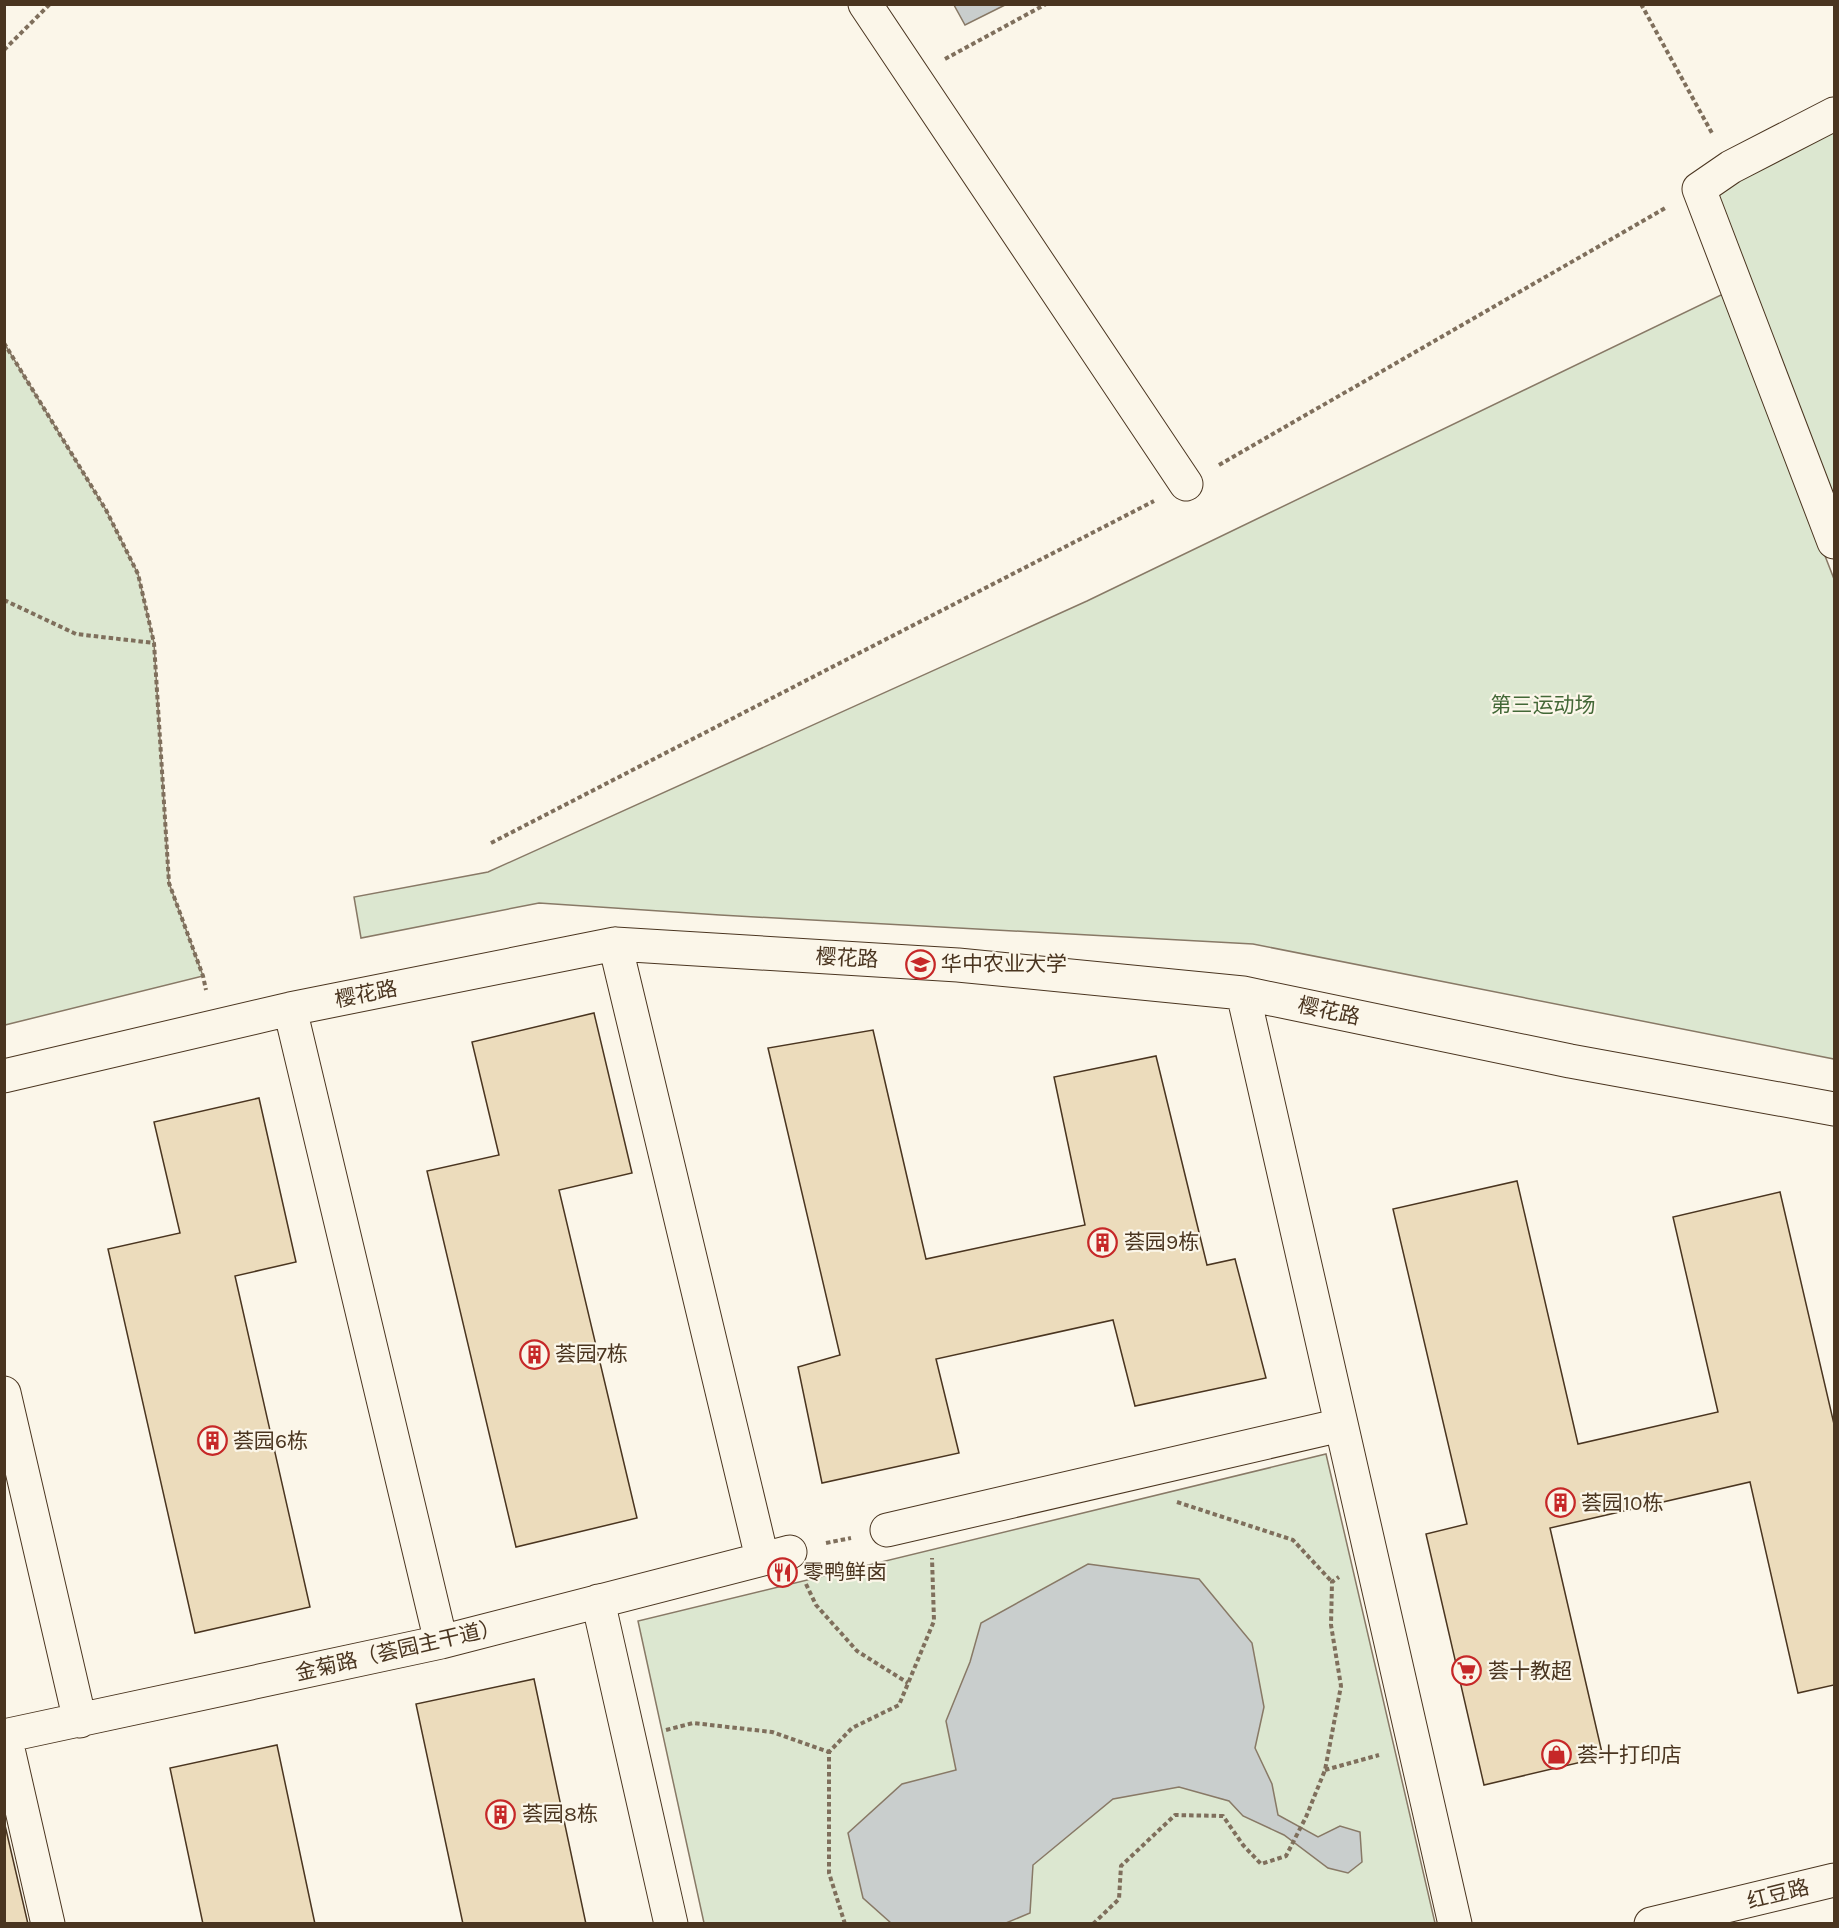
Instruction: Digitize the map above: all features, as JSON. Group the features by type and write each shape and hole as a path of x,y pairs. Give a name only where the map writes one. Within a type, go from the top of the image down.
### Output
{"street":[{"path":"865,4 1186,484"},
{"path":"1834,114 1731,167 1699,189 1834,542"},
{"path":"615,944 776,1555"},
{"name":"樱花路","path":"4,1076 290,1009 615,944 958,965 1243,993 1570,1061 1834,1109"},
{"path":"1243,993 1455,1923"},
{"path":"290,1009 441,1642"},
{"path":"4,1393 80,1721"},
{"path":"887,1530 1341,1425"},
{"name":"金菊路（荟园主干道）","path":"5,1736 441,1642 776,1555"},
{"path":"598,1601 671,1923"},
{"path":"5,1736 48,1923"},
{"name":"红豆路","path":"1651,1923 1746,1913 1834,1880"}],"path":[{"path":"4,50 50,4"},
{"path":"912,76 1046,4"},
{"path":"1641,4 1731,167"},
{"path":"491,843 1186,484 1699,189"},
{"path":"4,343 106,510 138,574 153,643 169,883 203,976 212,1027"},
{"path":"4,600 76,634 153,643"},
{"path":"1094,1923 1119,1899 1121,1866 1175,1815 1223,1816 1261,1864 1286,1856 1306,1817 1325,1770 1341,1686 1332,1625 1332,1582 1293,1540 1166,1498"},
{"path":"845,1923 829,1874 829,1752 852,1728 899,1705 934,1621 931,1520"},
{"path":"887,1530 776,1555 857,1651 908,1683"},
{"path":"1332,1582 1371,1554"},
{"path":"631,1739 693,1723 772,1732 829,1752"},
{"path":"1325,1770 1414,1745"}],"green space":[{"path":"1834,114 1834,542 1699,189"},
{"name":"第三运动场","path":"1723,294 1834,579 1834,1059 1253,944 539,903 361,938 354,897 488,872 1087,601"},
{"path":"4,343 106,510 138,574 154,643 169,883 203,976 5,1025"},
{"path":"1326,1454 1435,1923 704,1923 638,1621"}],"shaded area":[{"path":"954,5 1005,5 965,25"},
{"path":"1088,1564 1199,1579 1252,1643 1264,1707 1255,1748 1272,1784 1278,1815 1318,1837 1340,1826 1360,1832 1362,1862 1348,1873 1328,1868 1284,1835 1243,1816 1229,1801 1179,1787 1113,1799 1033,1865 1030,1913 1006,1923 891,1923 863,1898 848,1833 902,1784 956,1770 946,1721 970,1662 981,1623"}],"building":[{"name":"荟园7栋","path":"594,1013 632,1173 559,1190 637,1518 516,1547 427,1171 499,1155 472,1042"},
{"name":"荟园9栋","path":"873,1030 926,1259 1085,1225 1054,1077 1156,1056 1207,1265 1235,1259 1266,1378 1135,1406 1113,1320 936,1359 959,1453 822,1483 798,1367 840,1355 768,1048"},
{"name":"荟园6栋","path":"259,1098 296,1262 235,1276 310,1607 195,1633 108,1249 180,1233 154,1122"},
{"name":"荟园10栋","path":"1517,1181 1578,1444 1718,1412 1673,1217 1780,1192 1834,1424 1834,1685 1798,1693 1750,1482 1550,1528 1603,1757 1484,1785 1426,1534 1467,1524 1393,1209"},
{"name":"荟园8栋","path":"534,1679 586,1924 463,1924 416,1704"},
{"path":"277,1745 315,1924 203,1924 170,1768"},
{"path":"4,1821 28,1924 4,1924"}],"place":[{"name":"华中农业大学","path":"920,964"},
{"name":"荟园9栋","path":"1103,1242"},
{"name":"荟园7栋","path":"534,1354"},
{"name":"荟园6栋","path":"212,1441"},
{"name":"荟园10栋","path":"1560,1503"},
{"name":"零鸭鲜卤","path":"782,1572"},
{"name":"荟十教超","path":"1467,1671"},
{"name":"荟十打印店","path":"1556,1755"},
{"name":"荟园8栋","path":"501,1814"}]}
